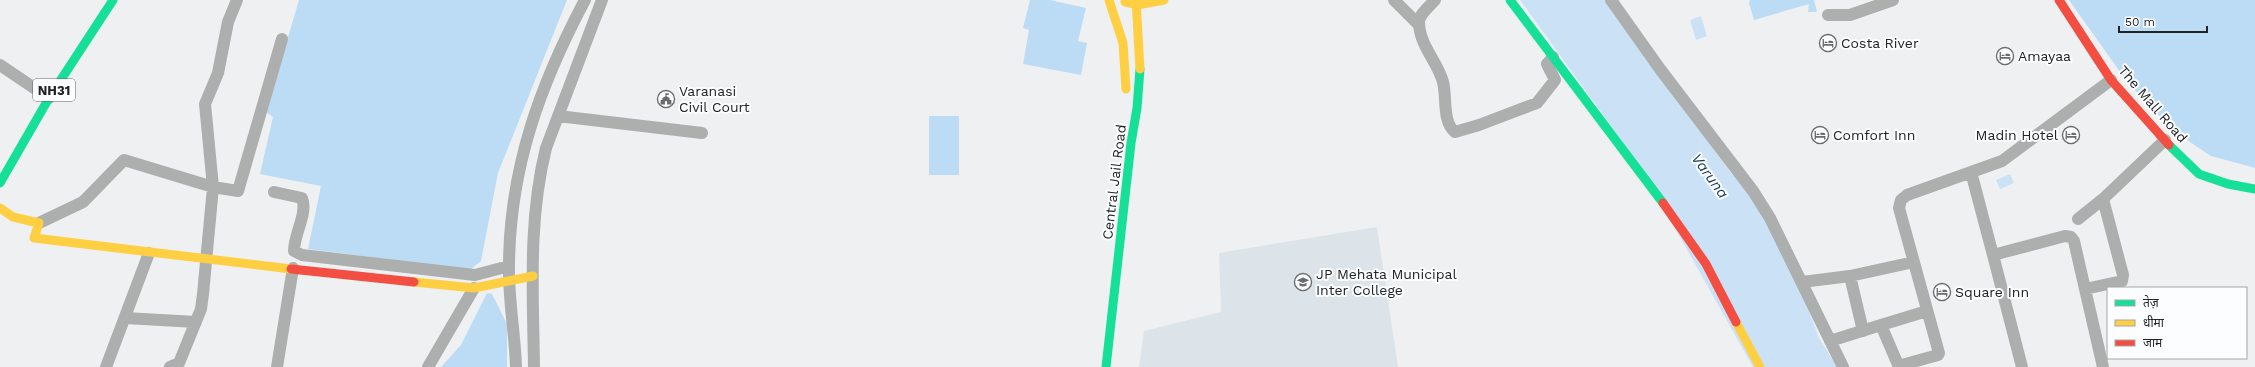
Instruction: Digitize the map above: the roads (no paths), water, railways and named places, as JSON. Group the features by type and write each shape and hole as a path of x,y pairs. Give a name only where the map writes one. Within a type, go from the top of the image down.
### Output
{"main road":[{"name":"NH31","path":"0,183 49,98 114,0"},
{"path":"1109,0 1121,28 1126,55 1126,98"},
{"path":"1118,0 1137,3 1164,0"},
{"path":"1510,0 1690,239 1706,264 1760,367"},
{"name":"The Mall Road","path":"2059,0 2111,80 2134,108 2199,174 2228,184 2255,189"},
{"name":"Central Jail Road","path":"1106,367 1131,143 1137,117 1139,77 1137,3"},
{"path":"1126,120 1131,143"},
{"path":"0,208 13,217 39,223 34,238 206,260 474,288 533,276"}],"street":[{"path":"170,367 179,363 201,309 213,187 205,104 218,73 228,22 237,0"},
{"path":"516,367 509,266 513,211 518,177 532,117 564,39 585,0"},
{"path":"534,367 534,207 546,148 602,0"},
{"path":"1394,0 1420,25"},
{"path":"1435,0 1421,16 1420,25 1428,53 1442,78 1448,124 1455,132 1479,125 1537,102 1553,85 1554,76 1547,64 1553,57"},
{"path":"1611,0 1660,69 1753,191 1770,218 1843,367"},
{"path":"1828,15 1850,15 1893,0"},
{"path":"39,223 83,202 124,160 213,187 238,192 282,39"},
{"path":"0,65 49,98"},
{"path":"1881,325 1899,367 1938,355 1939,353 1900,208 1901,200 1907,195 2002,160 2111,80"},
{"path":"558,116 702,133"},
{"path":"2078,219 2103,199 2165,140"},
{"path":"1972,172 2022,367"},
{"path":"274,192 302,198 305,205 294,243 294,251 302,255 475,275 509,266"},
{"path":"2084,289 2122,281 2123,275 2103,199"},
{"path":"1993,256 2065,236 2071,237 2074,241 2103,367"},
{"path":"106,367 149,252"},
{"path":"1802,282 1850,276 1914,262"},
{"path":"277,367 293,268"},
{"path":"1850,276 1863,331"},
{"path":"428,367 474,288"},
{"path":"1830,341 1927,311"},
{"path":"125,318 196,322"}],"water":[{"name":"Varuna","path":"1520,0 1608,0 1640,49 1731,173 1753,198 1797,280 1819,338 1837,367 1753,367 1640,166"},
{"path":"1701,16 1707,36 1696,40 1690,20"},
{"path":"2010,174 2014,183 2000,189 1996,180"}],"place":[{"name":"Costa River","path":"1828,43"},
{"name":"Amayaa","path":"2005,56"},
{"name":"Varanasi Civil Court","path":"666,99"},
{"name":"Comfort Inn","path":"1820,135"},
{"name":"Madin Hotel","path":"2071,135"},
{"name":"JP Mehata Municipal Inter College","path":"1303,282"},
{"name":"Square Inn","path":"1942,292"}]}
